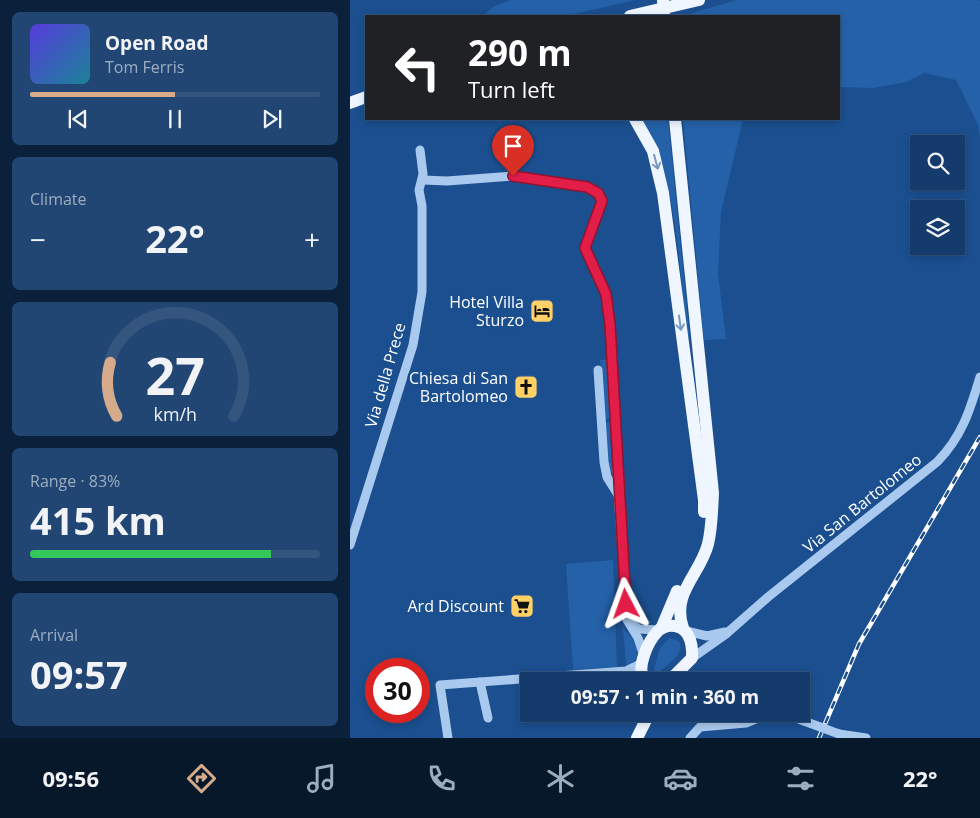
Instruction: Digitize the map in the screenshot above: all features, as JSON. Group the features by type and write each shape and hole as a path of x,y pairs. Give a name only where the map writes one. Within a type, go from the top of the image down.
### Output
{"main road":[{"path":"663,0 664,15"},
{"path":"634,15 699,0"},
{"path":"350,103 365,97"},
{"path":"350,110 365,105"},
{"path":"635,120 653,151 663,193 704,500 702,535 697,557"},
{"path":"675,120 713,493 710,530 705,552 680,600 679,614 684,630 692,644 692,658 678,672"},
{"path":"644,672 643,661 676,593 710,530"},
{"path":"660,629 671,626 684,630"},
{"path":"630,738 637,722"},
{"path":"637,738 645,722"}],"street":[{"name":"Via della Prece","path":"350,545 413,344 422,292 422,206 419,190 423,180 420,150"},
{"path":"423,180 513,176 587,187 600,197 602,204 585,248 606,294 614,385 618,493 627,620 638,638 643,661 626,671 612,672"},
{"path":"598,370 604,462 607,477 618,493"},
{"name":"Via San Bartolomeo","path":"692,658 732,628 944,456 958,438 967,420 980,377"},
{"path":"627,620 639,629 660,629"},
{"path":"684,630 699,635 713,636 732,628"},
{"path":"448,738 440,685 520,680"},
{"path":"480,682 488,718"},
{"path":"690,738 700,727 748,722"},
{"path":"809,722 839,734 866,738"}],"shaded area":[{"path":"510,0 636,0 569,15 484,15 493,7"},
{"path":"737,0 978,0 980,1 980,138 978,125 956,80 924,73 906,82 874,88 840,87 840,15 685,15"},
{"path":"642,120 668,120 690,338 686,325 675,226 667,181 652,138"},
{"path":"683,120 743,120 721,212 718,274 726,339 704,340"},
{"path":"600,360 609,360 612,418 604,419"},
{"path":"612,422 613,472 610,472 606,461 605,423"},
{"path":"613,560 617,667 573,670 566,564"},
{"path":"623,628 635,642 638,650 636,659 626,666"},
{"path":"669,638 679,641 680,650 677,655 659,672 654,672 659,650"}],"railway":[{"path":"819,738 859,644 980,437"}],"place":[{"name":"Hotel Villa Sturzo","path":"542,311"},
{"name":"Chiesa di San Bartolomeo","path":"526,387"},
{"name":"Ard Discount","path":"522,606"}],"route":[{"path":"513,176 587,187 598,193 602,201 585,248 606,294 610,325 618,493 626,604"}]}
